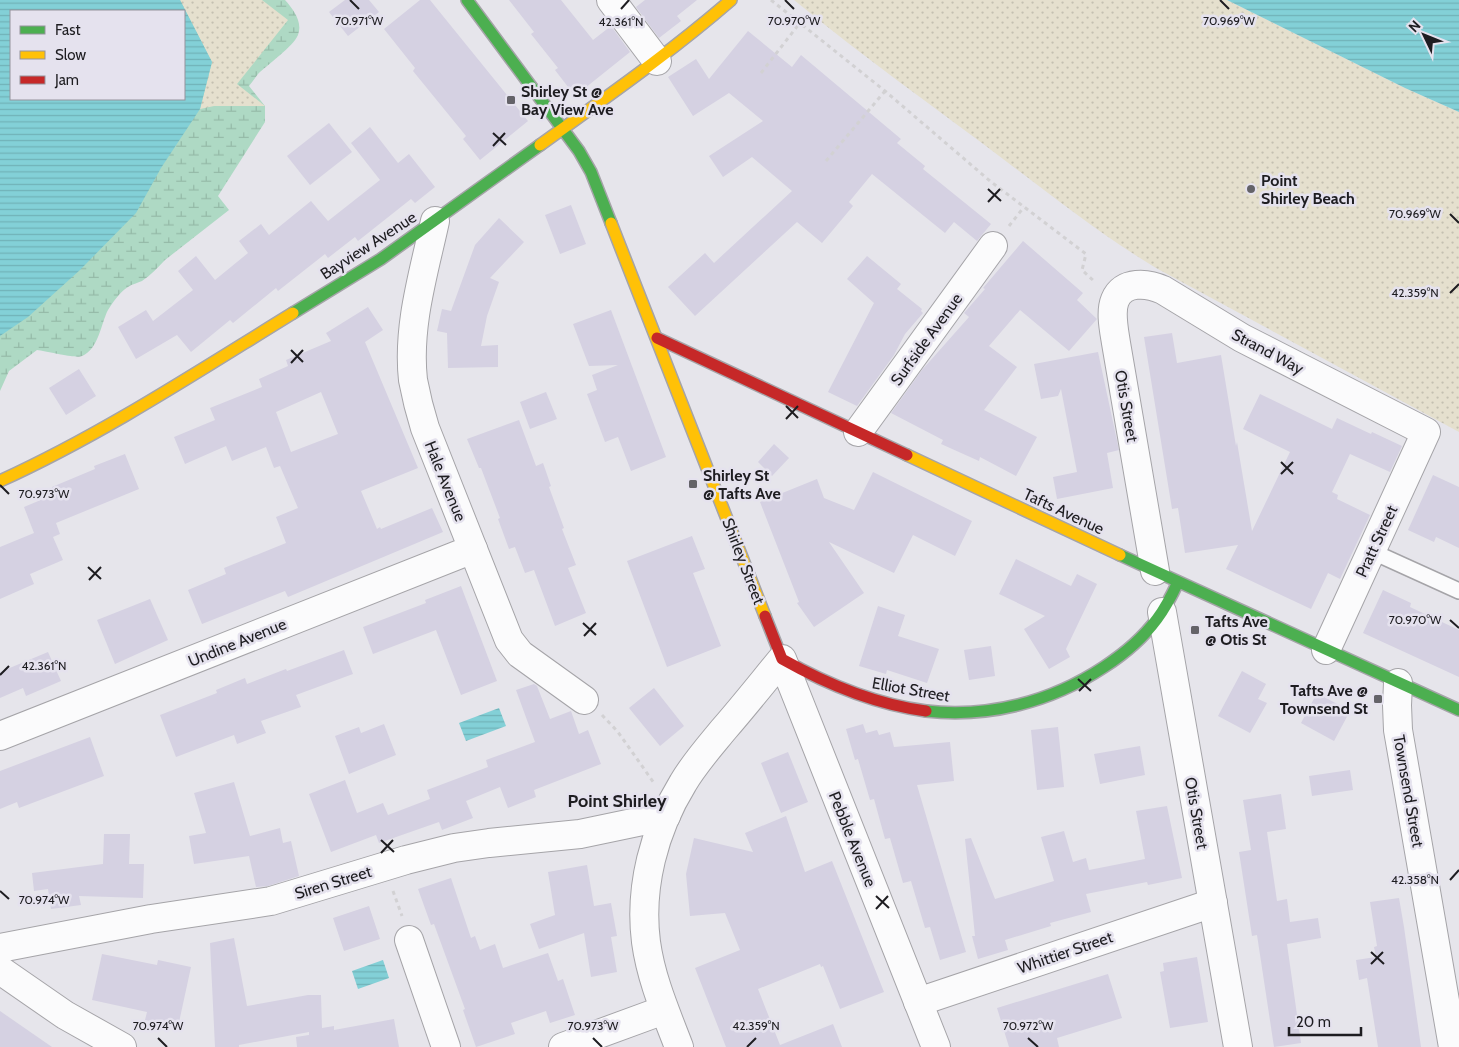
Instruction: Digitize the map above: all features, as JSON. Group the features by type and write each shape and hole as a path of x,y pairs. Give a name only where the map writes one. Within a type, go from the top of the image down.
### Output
{"main road":[{"name":"Shirley Street","path":"467,0 579,151 591,172 782,659"},
{"name":"Bayview Avenue","path":"0,481 112,424 381,259 657,61 731,0"},
{"name":"Tafts Avenue","path":"657,338 1166,577 1459,710"},
{"path":"1162,612 1166,577"},
{"name":"Elliot Street","path":"782,659 839,688 875,701 931,712 990,711 1010,708 1046,698 1080,682 1134,644 1162,612"}],"street":[{"path":"611,0 657,61"},
{"name":"Hale Avenue","path":"435,221 412,343 413,378 425,428 514,647 520,654 584,700"},
{"name":"Surfside Avenue","path":"858,432 993,246"},
{"name":"Strand Way","path":"1114,301 1123,290 1130,286 1146,284 1154,286 1242,338 1426,432"},
{"name":"Otis Street","path":"1114,301 1113,316 1116,343 1166,577"},
{"name":"Pratt Street","path":"1326,650 1426,432"},
{"name":"Undine Avenue","path":"0,736 473,549"},
{"name":"Otis Street","path":"1162,612 1238,1047"},
{"path":"679,1047 664,1010 648,956 645,905 647,878 652,856 673,800 689,773 782,659"},
{"name":"Pebble Avenue","path":"782,659 936,1047"},
{"name":"Townsend Street","path":"1398,683 1398,730 1454,1047"},
{"name":"Siren Street","path":"0,948 151,919 271,901 406,860 454,848 580,834 666,816"},
{"name":"Whittier Street","path":"918,1002 1213,903"},
{"path":"410,940 446,1047"},
{"path":"0,970 65,1015 122,1047"},
{"path":"563,1047 664,1010"}],"lane":[{"path":"1371,552 1459,591"}],"path":[{"path":"771,0 885,91 990,181 1086,254 1082,270"},
{"path":"761,73 799,24"},
{"path":"826,162 885,91"},
{"path":"584,700 612,725 653,782"},
{"path":"393,889 398,906"}],"green space":[{"path":"36,0 285,0 298,21 298,35 291,45 258,74 249,86 265,106 265,122 218,196 229,210 165,260 145,279 122,292 108,310 96,342 88,353 79,357 37,350 9,371 0,391 0,128 185,100 185,10"}],"sand":[{"path":"180,0 262,0 288,20 237,84 265,106 214,106 200,109 212,62"},
{"name":"Point Shirley Beach","path":"794,0 1227,0 1405,88 1459,112 1459,432 1136,256 1098,230 873,62"}],"water":[{"path":"0,0 180,0 212,62 200,109 161,168 136,213 80,270 28,317 0,336"},
{"path":"1227,0 1459,0 1459,112 1405,88"},
{"path":"499,708 506,726 466,741 459,723"},
{"path":"383,960 389,978 358,989 352,971"}],"building":[{"path":"345,0 369,0 379,12 348,36 329,12"},
{"path":"420,0 430,0 528,121 480,160 463,139 466,136 413,71 415,68 384,29"},
{"path":"509,0 561,0 593,40 611,26 630,52 575,96 555,70 558,68 531,34 534,32"},
{"path":"645,0 697,0 677,16 681,21 659,38 636,7"},
{"path":"748,31 792,67 801,55 901,139 897,143 925,166 923,169 991,224 977,241 954,222 945,233 872,174 849,202 853,206 822,243 797,222 695,316 668,287 705,253 714,263 792,191 752,157 723,177 709,156 763,121 729,93 693,116 668,77 696,59 709,79"},
{"path":"329,123 352,152 310,185 287,156"},
{"path":"370,127 398,163 409,154 435,187 415,203 411,199 358,241 355,237 328,258 325,254 278,291 276,288 233,323 230,320 191,352 177,335 136,359 118,327 146,310 153,321 193,290 178,271 196,256 215,280 248,253 239,241 261,224 269,235 311,201 328,221 380,180 351,143"},
{"path":"571,205 586,244 560,254 545,215"},
{"path":"499,218 524,242 490,278 499,282 487,316 481,346 498,345 498,367 448,368 447,333 437,331 442,309 451,311 475,245"},
{"path":"1023,241 1083,293 1077,300 1097,319 1069,351 1020,310 989,346 1017,367 984,410 1037,437 1016,476 980,457 979,461 941,444 943,440 891,413 922,370 969,317 964,313"},
{"path":"867,256 901,284 897,289 922,309 923,313 905,334 894,355 857,406 828,392 874,303 847,279"},
{"path":"368,307 383,330 365,342 418,468 361,491 377,529 432,508 443,532 288,597 285,591 202,624 188,590 226,574 224,568 286,543 276,517 298,508 280,466 274,468 266,447 232,461 226,446 185,464 174,437 215,420 210,408 262,387 259,379 288,366 286,360 331,341 326,333","holes":["321,392 338,434 291,452 276,412"]},
{"path":"611,310 666,457 631,471 618,437 605,442 587,394 597,390 592,375 618,365 589,366 573,324"},
{"path":"1172,333 1177,363 1221,355 1252,531 1290,452 1243,429 1260,394 1332,429 1337,418 1402,446 1390,472 1350,454 1332,492 1338,495 1337,499 1370,515 1340,579 1328,573 1311,609 1226,569 1238,545 1185,553 1178,508 1172,509 1144,337"},
{"path":"1098,352 1119,450 1107,453 1113,488 1057,499 1053,477 1077,472 1061,389 1058,396 1041,399 1034,364"},
{"path":"79,369 96,396 66,415 49,388"},
{"path":"546,392 557,419 530,429 520,402"},
{"path":"519,420 536,466 543,463 551,486 549,487 564,528 562,529 576,565 568,568 586,613 555,626 534,570 525,573 515,547 509,549 498,519 500,518 481,468 479,468 467,439"},
{"path":"774,444 789,458 772,476 758,462"},
{"path":"125,454 139,489 56,523 60,534 53,537 63,560 30,574 34,584 0,599 0,547 34,533 24,507 55,494 52,487 95,469 94,466"},
{"path":"873,472 972,521 955,556 913,535 894,573 829,542 864,593 814,627 797,603 799,602 760,502 817,479 824,498 854,510"},
{"path":"1433,475 1459,487 1459,548 1436,537 1434,542 1408,530"},
{"path":"692,536 705,569 693,573 721,646 667,667 627,561"},
{"path":"1016,559 1071,586 1077,574 1097,584 1066,649 1070,657 1049,669 1024,629 1045,616 999,594"},
{"path":"461,586 497,681 461,695 436,630 373,654 363,627 426,603 425,600"},
{"path":"1383,590 1411,603 1410,607 1459,630 1459,677 1363,633"},
{"path":"150,599 168,640 115,664 97,620"},
{"path":"878,606 905,615 898,636 939,649 927,683 887,670 886,674 859,666"},
{"path":"991,646 995,676 969,680 964,650"},
{"path":"344,650 353,674 296,695 301,707 261,721 266,733 237,744 234,735 176,757 160,715 217,693 216,690 245,678 247,684"},
{"path":"48,652 61,681 26,696 23,688 0,698 0,672"},
{"path":"1242,671 1266,684 1258,699 1267,703 1250,733 1218,716"},
{"path":"534,684 537,686 550,719 571,711 579,734 588,730 601,764 534,790 536,797 508,808 500,787 466,801 473,818 442,830 439,822 379,843 376,835 331,852 309,794 345,780 357,813 383,803 388,815 430,799 427,790 488,767 486,760 535,742 516,690"},
{"path":"654,688 684,726 660,746 629,708"},
{"path":"1317,693 1350,711 1334,741 1301,723"},
{"path":"384,724 396,755 349,774 335,736 359,727 361,733"},
{"path":"863,724 866,733 877,730 879,735 890,732 894,747 950,742 954,781 917,785 966,952 940,960 930,927 925,928 911,881 903,883 890,838 885,839 874,799 870,800 858,759 855,760 846,729"},
{"path":"1058,727 1064,787 1037,790 1031,730"},
{"path":"90,737 104,776 19,808 17,802 0,809 0,771"},
{"path":"1140,746 1145,775 1100,784 1094,754"},
{"path":"788,752 808,802 781,813 761,763"},
{"path":"1350,770 1353,790 1312,796 1309,776"},
{"path":"234,782 250,836 280,828 283,843 291,841 299,876 268,886 256,887 249,856 194,864 189,836 206,833 194,793"},
{"path":"1281,794 1286,829 1267,832 1277,901 1287,899 1290,922 1318,918 1321,938 1287,944 1301,1043 1274,1047 1257,935 1252,936 1239,852 1251,850 1243,800"},
{"path":"1167,806 1182,878 1148,885 1147,882 1086,894 1091,912 1050,923 1051,926 1005,940 1008,950 978,959 972,936 975,936 965,839 971,838 995,899 1054,881 1041,837 1064,831 1073,862 1086,858 1089,870 1145,859 1136,811"},
{"path":"786,816 805,872 832,861 884,992 840,1009 823,966 821,967 820,964 758,989 780,1045 833,1024 842,1047 726,1047 695,968 740,950 725,913 690,916 686,874 694,838 753,852 745,833"},
{"path":"104,834 130,834 129,864 144,864 143,898 79,896 81,905 51,909 48,889 34,891 32,873 103,864"},
{"path":"587,865 594,906 611,903 617,936 611,937 617,972 591,977 584,933 539,949 530,924 555,915 548,872"},
{"path":"451,878 471,938 475,936 480,950 495,944 503,968 548,953 558,981 563,979 575,1015 550,1023 546,1011 511,1023 515,1034 476,1047 463,1010 465,1009 434,924 431,925 418,889"},
{"path":"1399,898 1421,1047 1378,1047 1367,978 1359,980 1356,960 1376,957 1374,947 1377,946 1370,902"},
{"path":"369,906 380,939 344,951 333,918"},
{"path":"234,938 247,1006 308,995 321,995 322,1028 334,1026 334,1030 394,1019 399,1047 297,1047 296,1037 309,1035 309,1032 239,1045 239,1047 215,1047 210,943"},
{"path":"102,954 157,965 158,960 191,967 178,1027 145,1020 147,1012 92,1000"},
{"path":"1197,957 1208,1022 1170,1028 1160,972 1164,971 1163,963"},
{"path":"1108,974 1122,1018 1057,1038 1059,1047 1009,1047 997,1008"},
{"path":"0,1011 52,1047 0,1047"}],"traffic: fast":[{"path":"467,0 579,151 591,172 611,223"},
{"path":"293,313 381,259 540,145"},
{"path":"1120,555 1459,710"},
{"path":"926,711 950,713 996,709 1019,705 1063,690 1119,657 1146,633 1163,610 1178,582"}],"traffic: slow":[{"path":"540,145 661,57 731,0"},
{"path":"611,223 765,616"},
{"path":"0,481 113,423 293,313"},
{"path":"907,455 1120,555"}],"traffic: jam":[{"path":"657,338 907,455"},
{"path":"765,616 782,659 852,692 888,704 926,711"}],"place":[{"name":"Shirley St @ Bay View Ave","path":"511,100"},
{"name":"Point Shirley Beach","path":"1251,189"},
{"name":"Shirley St @ Tafts Ave","path":"693,484"},
{"name":"Tafts Ave @ Otis St","path":"1195,630"},
{"name":"Tafts Ave @ Townsend St","path":"1378,699"}],"district":[{"name":"Point Shirley","path":"617,801"}]}
